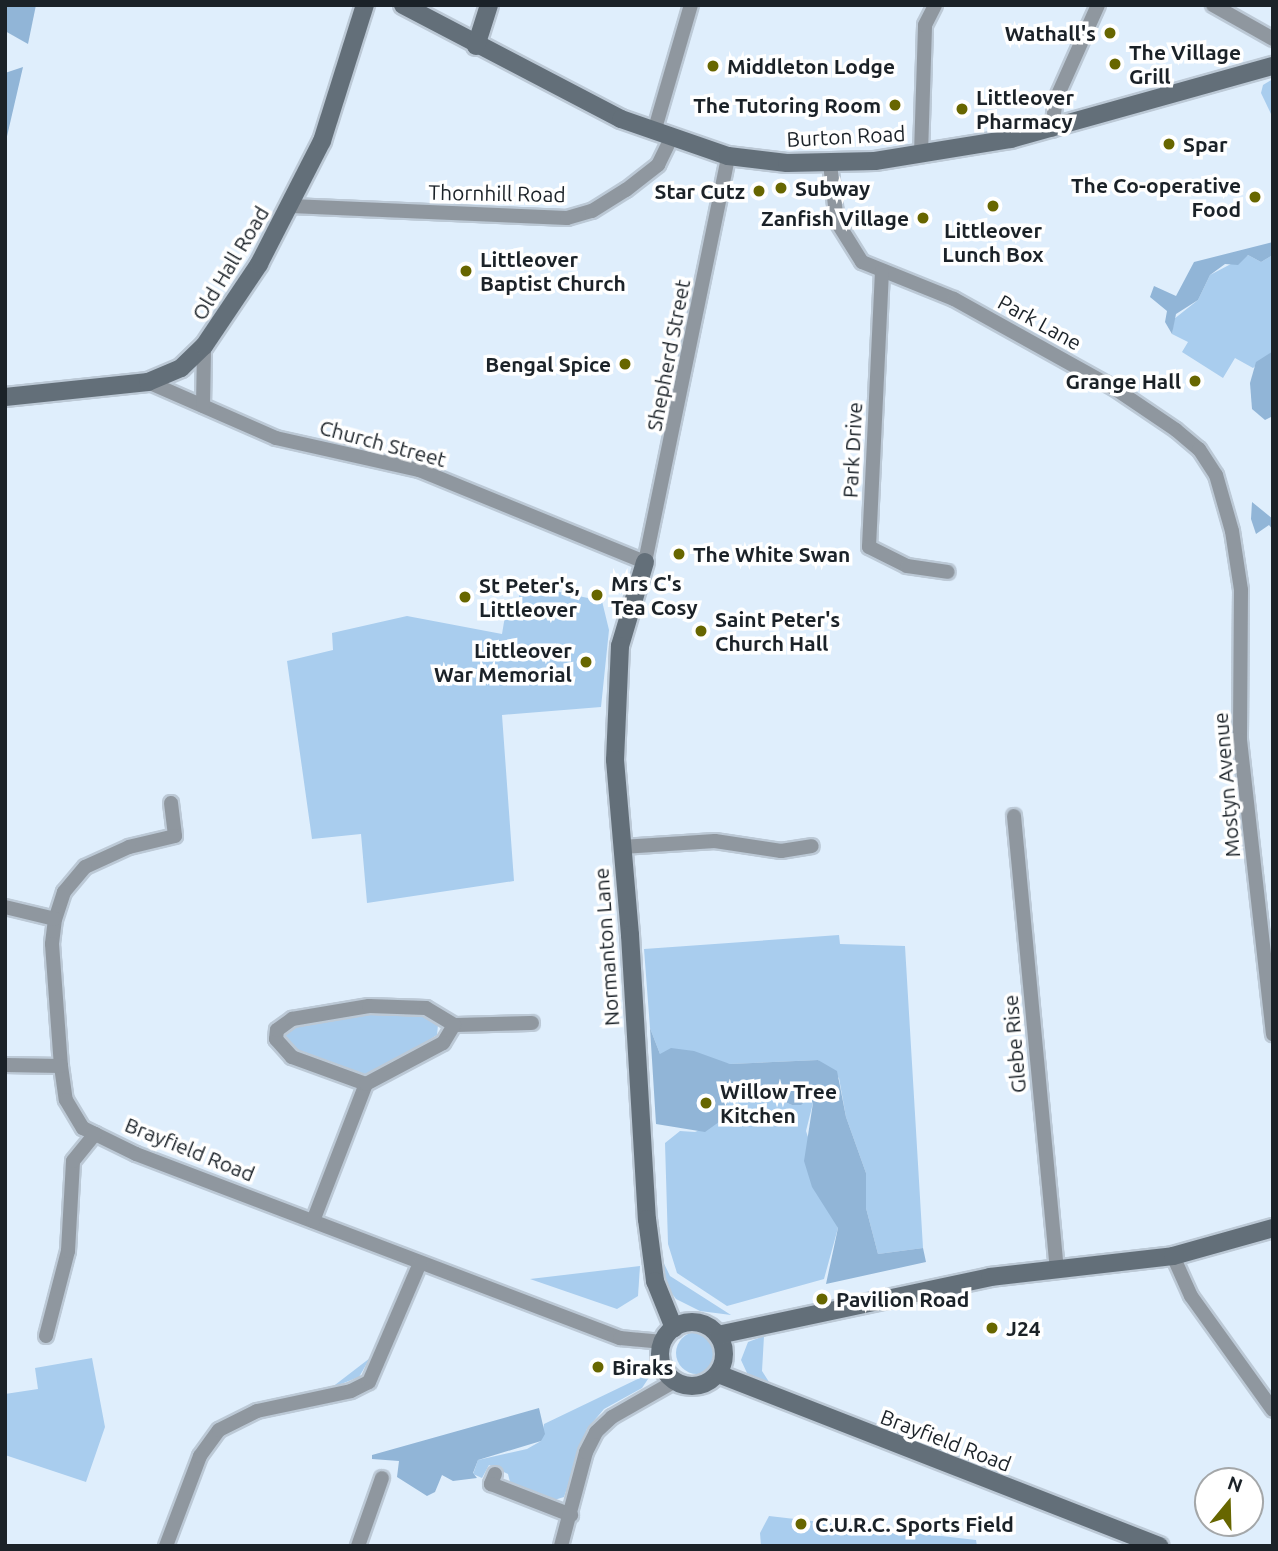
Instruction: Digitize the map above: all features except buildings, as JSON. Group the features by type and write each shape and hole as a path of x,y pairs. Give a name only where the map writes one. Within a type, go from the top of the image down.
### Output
{"street":[{"name":"Old Hall Road","path":"5,397 148,382 181,368 204,346 233,308 291,206 322,141 365,5"},
{"name":"Burton Road","path":"403,5 476,46 654,132 728,156 831,164 921,154 1052,130 1273,66"},
{"path":"476,46 489,5"},
{"path":"654,132 691,5"},
{"path":"921,154 925,25 935,5"},
{"path":"1052,130 1056,99 1098,5"},
{"path":"1213,5 1273,39"},
{"name":"Thornhill Road","path":"291,206 567,218 592,211 626,190 658,165 671,138"},
{"name":"Shepherd Street","path":"645,562 728,156"},
{"name":"Park Lane","path":"831,164 835,213 845,239 862,262 930,287 1005,325 1176,430 1199,449 1216,475 1232,531"},
{"name":"Park Drive","path":"882,271 869,547 907,566 948,572"},
{"path":"203,406 204,346"},
{"name":"Church Street","path":"148,382 276,438 419,470 645,562"},
{"name":"Mostyn Avenue","path":"1232,531 1241,590 1240,740 1270,981 1273,1034"},
{"name":"Normanton Lane","path":"645,562 623,631 618,673 615,760 647,1219 654,1281 668,1335"},
{"name":"Brayfield Road","path":"171,803 175,836 129,847 85,867 64,892 55,919 52,944 61,1066 72,1112 83,1128 420,1263 620,1338 668,1335"},
{"name":"Glebe Rise","path":"1014,816 1056,1268"},
{"path":"622,848 715,841 780,851 812,846"},
{"path":"5,907 55,919"},
{"path":"366,1084 292,1056 276,1039 277,1030 292,1019 369,1006 426,1008 454,1025 531,1023"},
{"path":"313,1221 366,1084 443,1043 454,1025"},
{"path":"5,1065 61,1066"},
{"path":"46,1336 68,1251 73,1161 95,1134"},
{"path":"675,1381 662,1363 668,1335 694,1322 718,1335 919,1289 1056,1268 1173,1256 1273,1228"},
{"path":"1173,1256 1186,1287 1273,1410"},
{"path":"166,1546 200,1456 219,1430 257,1411 351,1391 369,1381 420,1263"},
{"path":"561,1546 586,1452 596,1432 612,1417 675,1381 700,1385 718,1374 724,1356 718,1335"},
{"name":"Brayfield Road","path":"718,1374 1122,1539 1160,1546"},
{"path":"495,1474 491,1484 570,1514"},
{"path":"358,1546 382,1478"}],"shaded area":[{"path":"5,5 36,5 28,44 5,31"},
{"path":"23,67 5,145 5,73"},
{"path":"1273,79 1273,118 1261,93 1263,85"},
{"path":"1273,242 1273,255 1261,262 1248,255 1238,265 1225,264 1210,275 1198,300 1176,314 1172,334 1165,322 1167,311 1150,297 1154,286 1176,296 1194,262"},
{"path":"1248,255 1261,262 1273,255 1273,351 1253,368 1235,358 1223,378 1182,352 1188,342 1172,334 1174,319 1198,300 1210,275"},
{"path":"1273,351 1273,416 1265,420 1252,409 1250,383 1256,362"},
{"path":"1252,502 1273,519 1273,530 1269,525 1256,534 1251,519"},
{"name":"St Peter's, Littleover","path":"522,584 602,601 609,630 601,707 502,715 514,881 367,903 361,834 312,839 287,661 333,650 332,633 407,616 502,634 507,604 517,605"},
{"path":"839,935 840,944 905,946 923,1248 878,1254 866,1208 866,1173 846,1117 839,1078 818,1060 730,1064 660,1054 650,1028 644,949"},
{"path":"370,1012 426,1014 438,1025 437,1035 371,1077 293,1052 285,1045 286,1032 292,1025"},
{"path":"650,1028 660,1054 671,1048 694,1051 730,1064 818,1060 837,1071 846,1117 866,1173 866,1208 878,1254 923,1248 926,1262 826,1284 838,1228 812,1187 804,1161 813,1103 808,1098 801,1105 792,1105 762,1092 744,1091 729,1100 719,1122 705,1132 656,1124"},
{"path":"744,1091 762,1092 792,1105 808,1098 813,1103 806,1131 838,1228 824,1279 727,1306 677,1273 668,1244 665,1143 680,1131 695,1132 719,1122 729,1100"},
{"path":"656,1247 670,1276 731,1315 700,1311 676,1299 663,1282"},
{"path":"640,1266 638,1296 617,1309 530,1279"},
{"path":"697,1332 712,1338 718,1353 712,1368 697,1374 682,1368 676,1353 682,1338"},
{"path":"764,1336 762,1371 771,1385 747,1373 741,1360 748,1342"},
{"path":"92,1358 105,1427 86,1482 5,1455 5,1394 38,1389 35,1368"},
{"path":"370,1358 359,1377 331,1388"},
{"path":"646,1375 650,1376 642,1388 604,1409 587,1429 564,1497 551,1501 511,1486 508,1474 489,1465 482,1478 473,1474 478,1460 527,1449 541,1441 544,1424"},
{"path":"539,1408 545,1434 541,1441 478,1460 473,1473 477,1478 453,1481 442,1475 435,1492 427,1496 397,1477 399,1461 372,1459 372,1455"},
{"name":"C.U.R.C. Sports Field","path":"769,1516 976,1540 977,1546 761,1546 760,1533"}],"place":[{"name":"Wathall's","path":"1110,33"},
{"name":"The Village Grill","path":"1115,64"},
{"name":"Middleton Lodge","path":"713,66"},
{"name":"The Tutoring Room","path":"895,105"},
{"name":"Littleover Pharmacy","path":"962,109"},
{"name":"Spar","path":"1169,144"},
{"name":"Subway","path":"781,188"},
{"name":"Star Cutz","path":"759,191"},
{"name":"The Co-operative Food","path":"1255,197"},
{"name":"Littleover Lunch Box","path":"993,206"},
{"name":"Zanfish Village","path":"923,218"},
{"name":"Littleover Baptist Church","path":"466,271"},
{"name":"Bengal Spice","path":"625,364"},
{"name":"Grange Hall","path":"1195,381"},
{"name":"The White Swan","path":"679,554"},
{"name":"Mrs C's Tea Cosy","path":"597,595"},
{"name":"St Peter's, Littleover","path":"465,597"},
{"name":"Saint Peter's Church Hall","path":"701,631"},
{"name":"Littleover War Memorial","path":"586,662"},
{"name":"Willow Tree Kitchen","path":"706,1103"},
{"name":"Pavilion Road","path":"822,1299"},
{"name":"J24","path":"992,1328"},
{"name":"Biraks","path":"598,1367"},
{"name":"C.U.R.C. Sports Field","path":"801,1524"}]}
